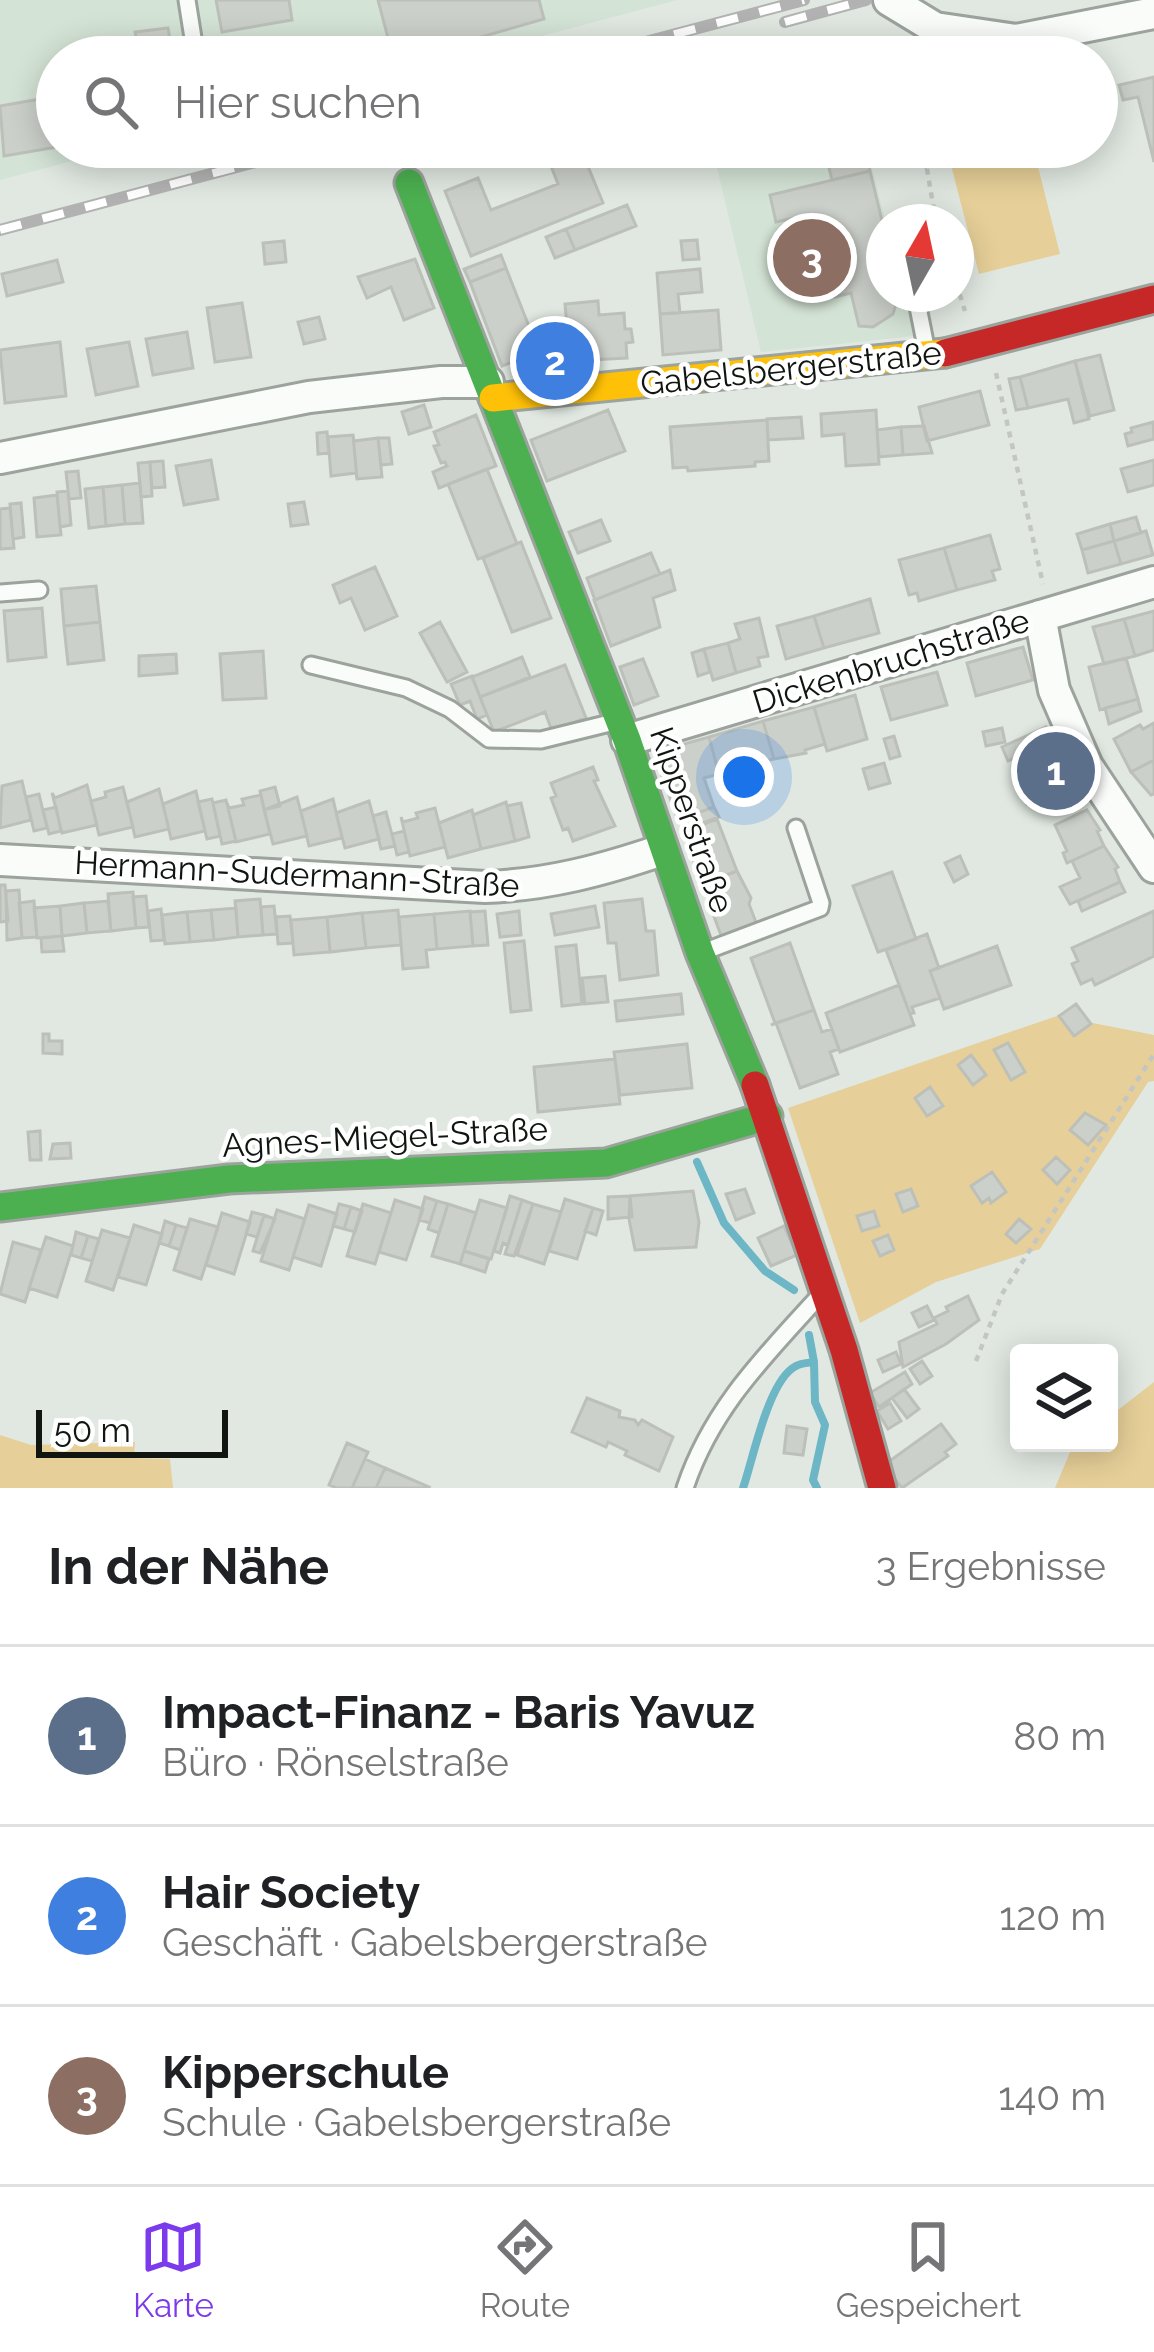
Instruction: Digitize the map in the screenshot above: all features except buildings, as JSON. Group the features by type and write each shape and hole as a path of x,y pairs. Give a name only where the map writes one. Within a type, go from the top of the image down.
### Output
{"street":[{"path":"889,0 935,28 989,36"},
{"path":"1036,36 1154,13"},
{"name":"Kipperstraße","path":"410,183 623,730 700,953 768,1116 882,1488"},
{"name":"Gabelsbergerstraße","path":"0,458 309,397 441,382 490,390 928,357 1154,299"},
{"name":"Dickenbruchstraße","path":"623,730 1042,604 1154,582"},
{"path":"1042,604 1054,690 1087,766 1154,867"},
{"name":"Hermann-Sudermann-Straße","path":"0,860 485,887 536,886 600,872 662,850"},
{"name":"Agnes-Miegel-Straße","path":"0,1207 229,1179 606,1163 768,1116"}],"lane":[{"path":"187,0 193,36"},
{"path":"919,312 928,357"},
{"path":"0,593 39,590"},
{"path":"310,665 406,688 450,709 489,739 541,740 623,730"},
{"path":"700,953 820,908 796,828"},
{"path":"685,1488 695,1456 730,1394 824,1290"}],"path":[{"path":"929,168 933,204"},
{"path":"998,382 1042,604"},
{"path":"976,1361 1002,1294 1154,1054"},
{"path":"1145,1072 1154,1077"}],"shaded area":[{"path":"0,0 677,0 542,36 36,36 36,168 45,168 0,180"},
{"path":"717,168 872,168 881,204 866,204 866,312 909,312 915,336 761,352"},
{"path":"952,168 1038,168 1060,254 979,274 974,204 961,204"},
{"path":"1057,1016 1154,1035 1154,1081 1148,1082 1040,1249 936,1282 860,1323 788,1108"},
{"path":"1154,1382 1154,1488 1055,1488 1070,1452 1118,1452 1118,1410"},
{"path":"0,1435 31,1445 135,1442 134,1458 170,1459 173,1488 0,1488"}],"waterway":[{"path":"697,1162 724,1223 765,1271 794,1290"},
{"path":"809,1335 815,1402 825,1425 813,1480 817,1488"},
{"path":"743,1488 777,1387 796,1366 814,1362"}],"railway":[{"path":"668,36 804,0"},
{"path":"785,22 866,0"},
{"path":"0,230 233,168"}],"traffic: fast":[{"path":"409,183 627,740 700,953 755,1085"},
{"path":"0,1207 229,1179 606,1163 768,1116"}],"traffic: slow":[{"path":"493,398 945,353"}],"traffic: jam":[{"path":"945,353 1154,299"},
{"path":"755,1085 844,1350 882,1488"}],"place":[{"name":"Kipperschule","path":"812,258"},
{"name":"Hair Society","path":"555,361"},
{"name":"Impact-Finanz - Baris Yavuz","path":"1056,771"}]}
